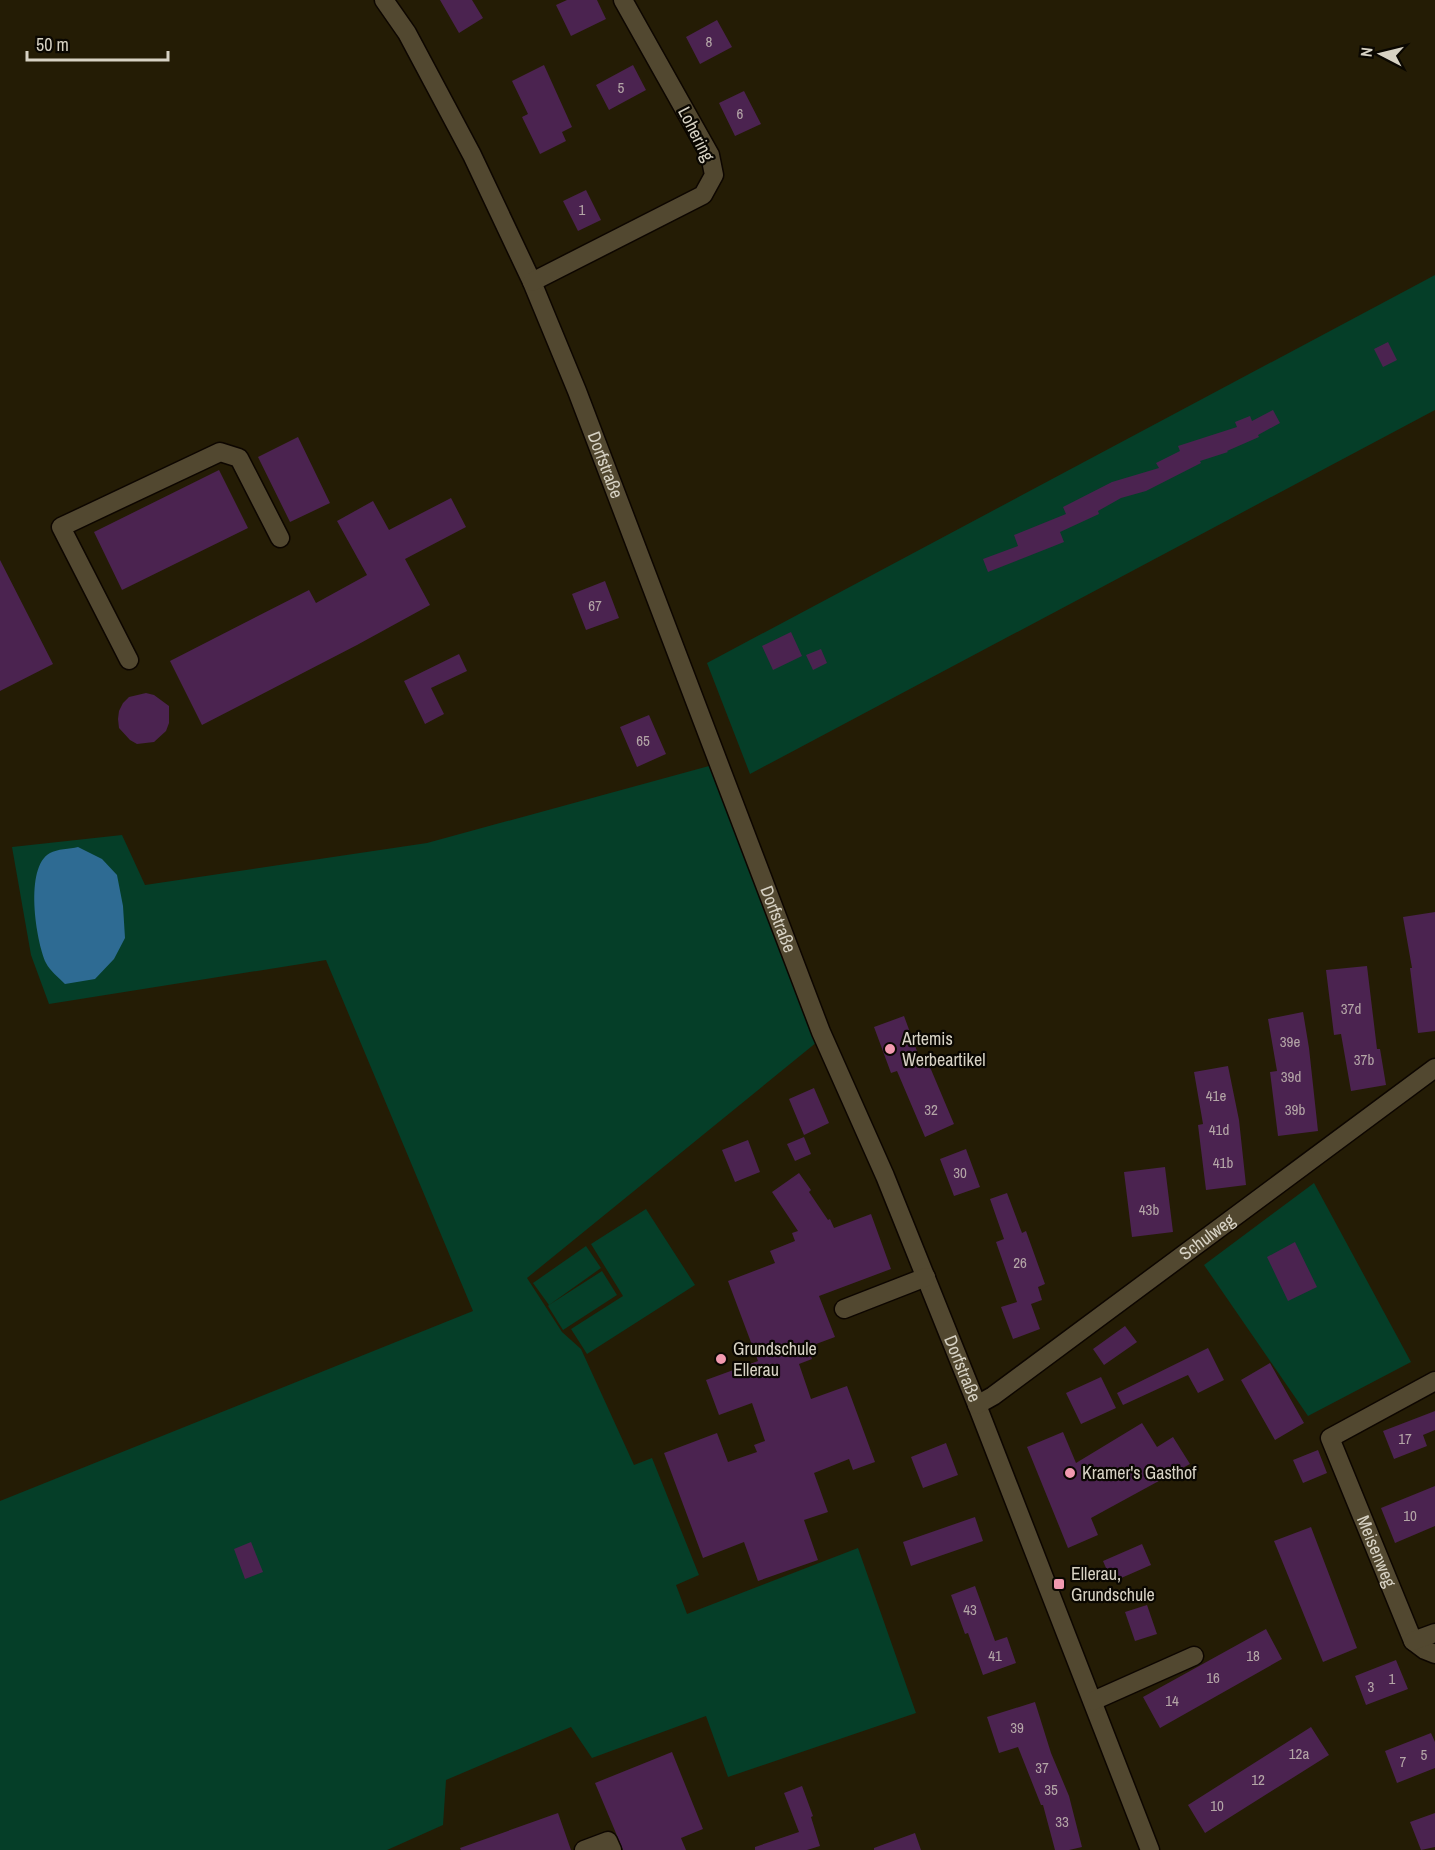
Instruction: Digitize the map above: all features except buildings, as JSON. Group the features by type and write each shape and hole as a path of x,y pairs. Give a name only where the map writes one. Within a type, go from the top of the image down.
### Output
{"street":[{"name":"Dorfstraße","path":"384,0 407,33 472,155 532,282 577,391 821,1032 885,1176 926,1277 1093,1701 1148,1850"},
{"name":"Lohering","path":"532,282 703,195 714,175 710,155 623,0"},
{"path":"129,660 61,527 220,452 239,458 279,538"},
{"name":"Schulweg","path":"977,1405 1002,1389 1435,1068"},
{"path":"844,1310 926,1277"},
{"name":"Meisenweg","path":"1413,1641 1330,1438 1435,1381"},
{"path":"1413,1641 1435,1633"},
{"path":"1413,1641 1435,1654"},
{"path":"1093,1701 1194,1656"},
{"path":"584,1850 608,1841 612,1850"}],"green space":[{"path":"1435,275 1435,410 750,774 707,663"},
{"path":"709,766 817,1042 527,1278 562,1332 581,1349 634,1465 652,1458 699,1575 676,1585 687,1614 858,1548 916,1713 728,1777 706,1716 592,1758 571,1727 446,1780 443,1825 387,1850 0,1850 0,1501 473,1311 326,960 49,1004 31,955 12,847 122,835 145,885 427,843"},
{"path":"1314,1183 1411,1362 1308,1416 1204,1265"},
{"path":"646,1209 695,1285 587,1354 571,1329 623,1296 591,1244"},
{"path":"586,1246 601,1268 549,1305 533,1283"},
{"path":"602,1271 617,1295 563,1330 548,1306"}],"water":[{"path":"78,847 102,859 117,875 123,906 125,938 114,959 95,979 65,984 52,972 42,953 36,922 35,888 37,873 42,861 50,853"}],"place":[{"name":"Artemis Werbeartikel","path":"890,1049"},
{"name":"Grundschule Ellerau","path":"721,1359"},
{"name":"Kramer's Gasthof","path":"1070,1473"},
{"name":"Ellerau, Grundschule","path":"1059,1584"}]}
